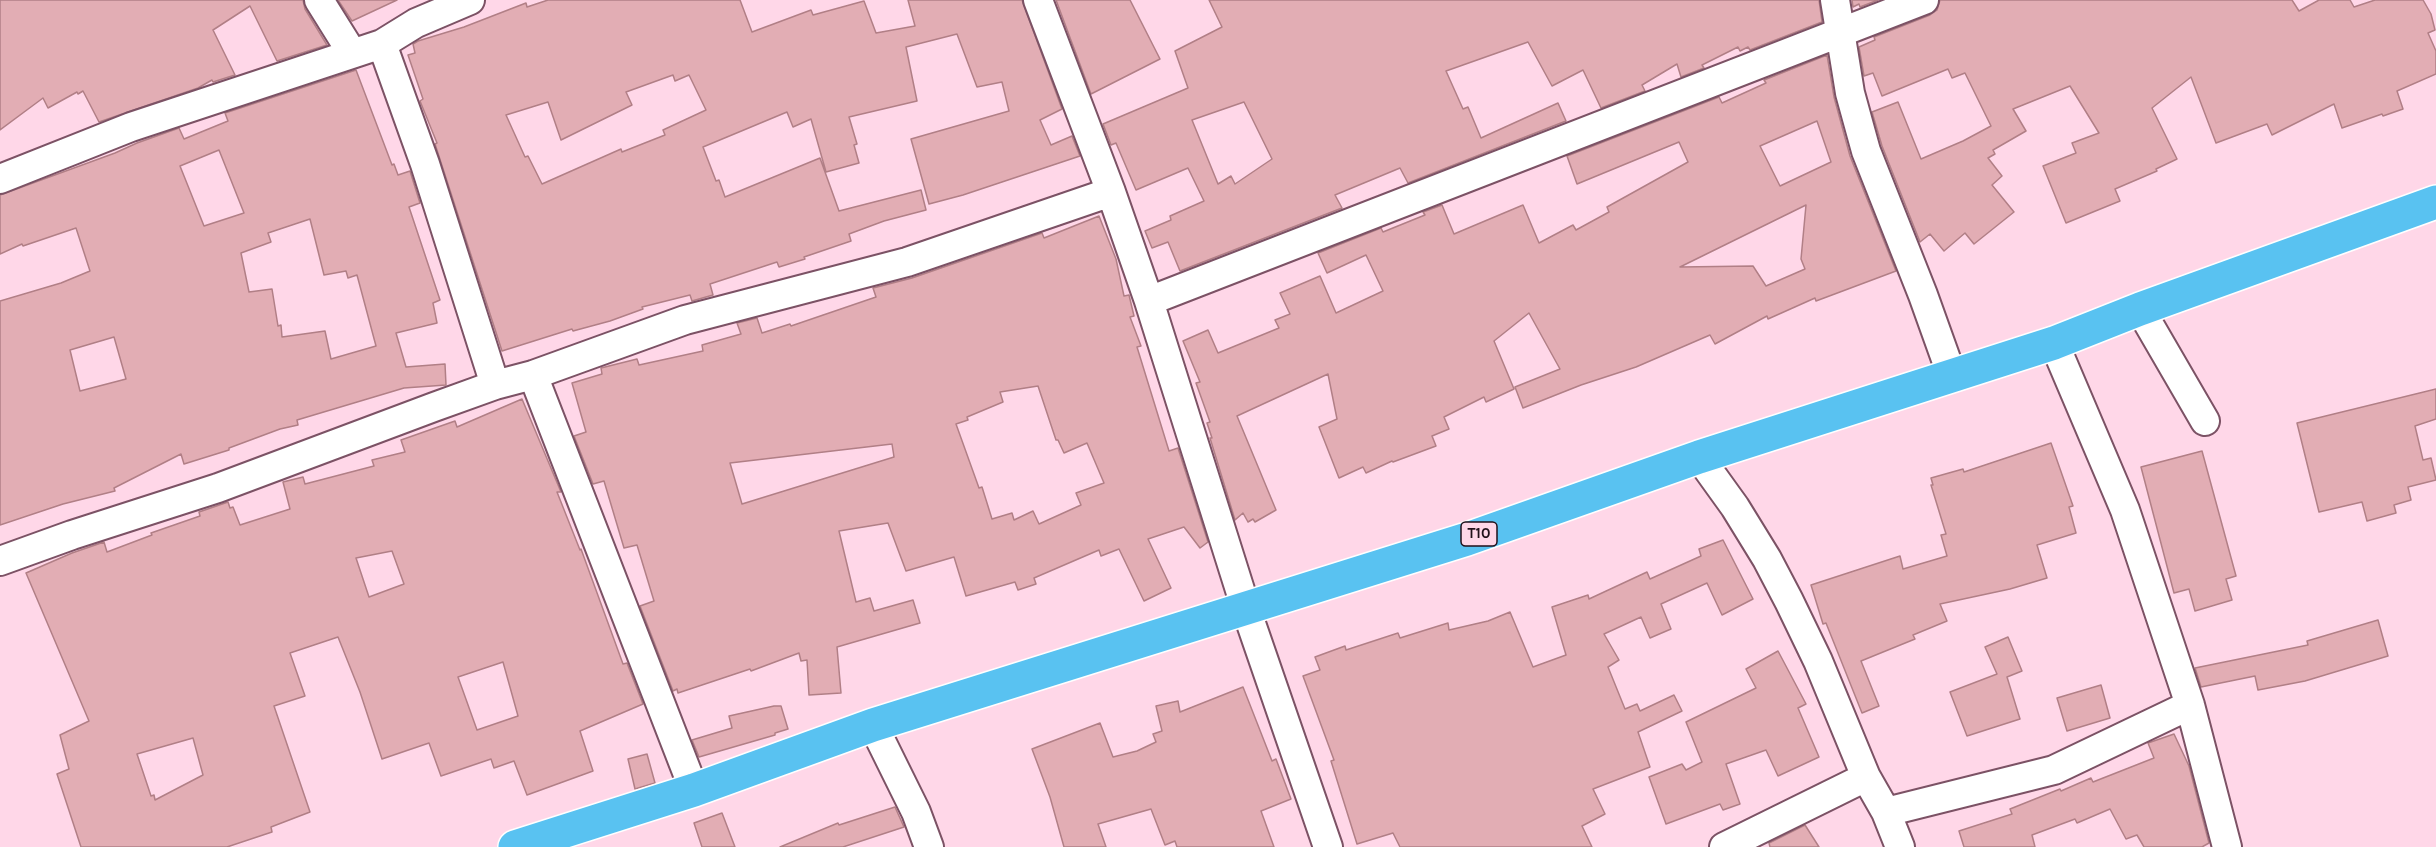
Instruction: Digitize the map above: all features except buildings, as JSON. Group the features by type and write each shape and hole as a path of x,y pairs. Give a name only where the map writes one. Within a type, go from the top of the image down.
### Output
{"highway":[{"name":"T10","path":"517,847 694,790 873,725 1467,538 1699,457 2054,344 2140,309 2436,202"}],"street":[{"path":"319,0 352,53"},
{"path":"0,179 131,127 382,44 416,23 470,0"},
{"path":"1038,0 1111,192 1149,301 1246,609 1328,847"},
{"path":"1836,0 1850,93 1866,151 1923,295 1952,376"},
{"path":"1149,301 1924,0"},
{"path":"382,44 425,164 495,385"},
{"path":"0,561 218,488 495,385 533,375 685,320 907,262 1111,192"},
{"path":"2140,309 2205,421"},
{"path":"2054,344 2126,510 2190,705 2227,847"},
{"path":"533,375 620,605 662,704 694,790"},
{"path":"1699,457 1735,507 1778,580 1818,661 1866,777 1886,812 1900,847"},
{"path":"1886,812 2054,770 2190,705"},
{"path":"873,725 916,812 929,847"},
{"path":"1724,847 1866,777"}]}
